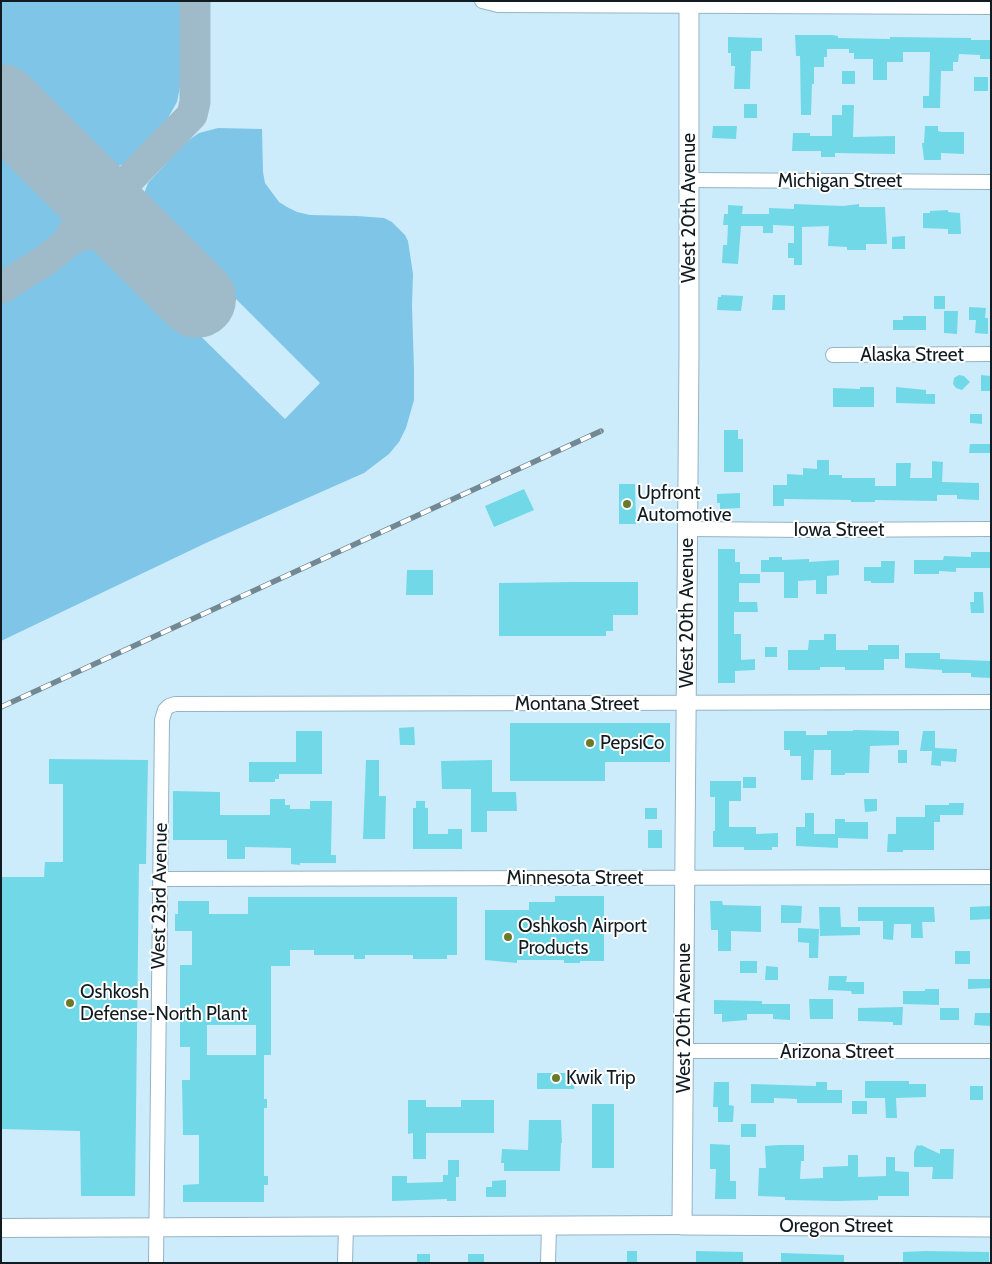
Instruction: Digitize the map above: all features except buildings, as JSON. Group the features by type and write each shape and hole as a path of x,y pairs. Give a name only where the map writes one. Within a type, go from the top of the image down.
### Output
{"main road":[{"name":"West 20th Avenue","path":"682,1225 690,4"},
{"name":"Oregon Street","path":"682,1225 991,1227"}],"street":[{"path":"482,1 498,5 690,4 991,7"},
{"name":"Michigan Street","path":"689,180 991,182"},
{"name":"Alaska Street","path":"833,355 991,354"},
{"name":"Iowa Street","path":"687,529 991,529"},
{"name":"Montana Street","path":"165,710 175,704 991,702"},
{"name":"West 23rd Avenue","path":"156,1263 162,720 165,710"},
{"name":"Minnesota Street","path":"160,879 991,877"},
{"name":"Arizona Street","path":"683,1051 991,1052"},
{"path":"1,1228 682,1225"},
{"path":"345,1263 346,1226"},
{"path":"548,1263 549,1226"}],"shaded area":[{"path":"1,1 182,1 181,82 177,102 164,125 129,162 119,166 100,164 1,66"},
{"path":"218,128 262,129 265,183 279,202 287,207 310,215 384,218 392,222 405,235 408,241 413,274 414,371 414,400 406,428 399,442 389,454 364,473 208,542 1,641 1,302 48,274 80,247 88,244 106,245 285,419 320,383 147,210 145,191 148,183 186,142 199,133"},
{"path":"1,138 63,200 66,221 60,230 46,242 1,272"}],"taxiway":[{"path":"1,288 46,260 69,241 192,115 195,102 195,1"},
{"path":"58,159 79,195 80,215 69,240"},
{"path":"69,241 83,235 102,231 122,234 141,242"}],"runway":[{"path":"1,103 197,299"}],"railway":[{"path":"1,707 601,431"}],"place":[{"name":"Upfront Automotive","path":"627,504"},
{"name":"PepsiCo","path":"590,743"},
{"name":"Oshkosh Airport Products","path":"508,937"},
{"name":"Oshkosh Defense-North Plant","path":"70,1003"},
{"name":"Kwik Trip","path":"556,1078"}]}
